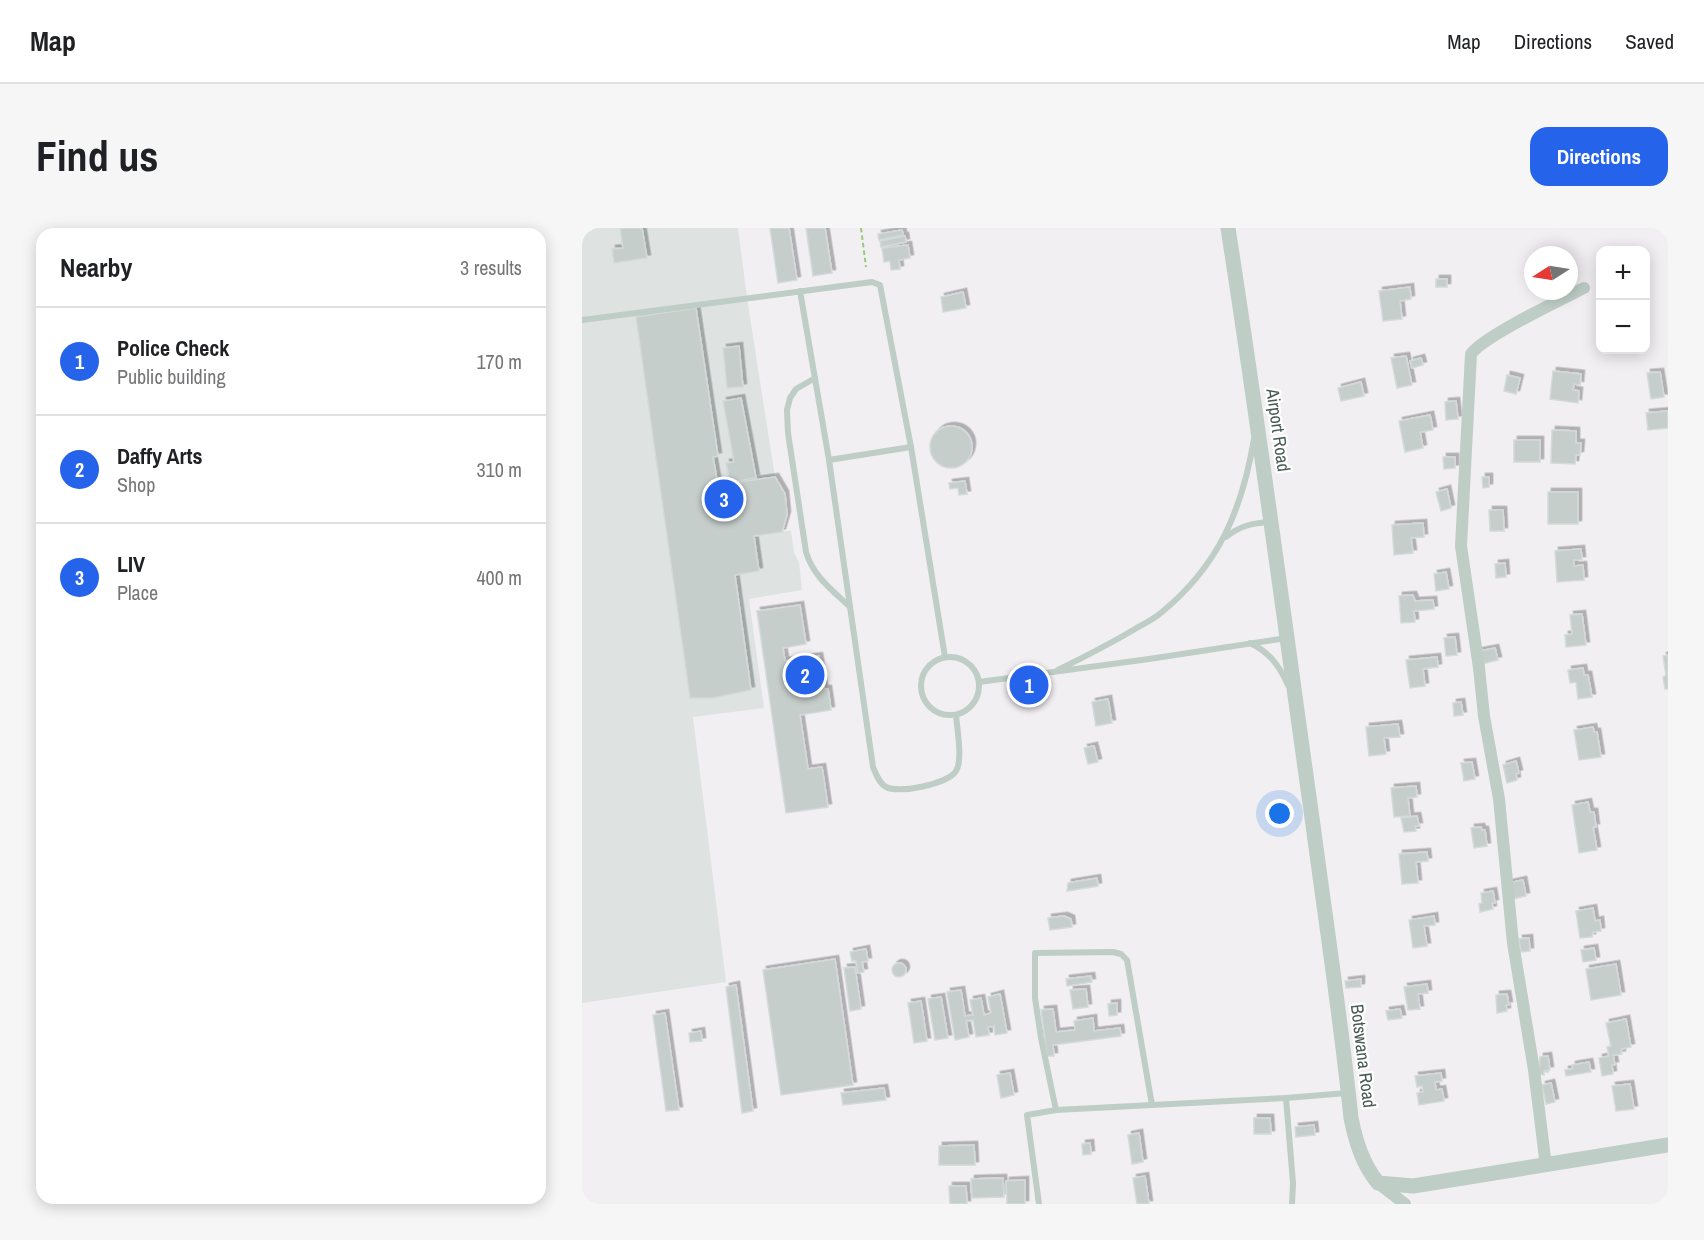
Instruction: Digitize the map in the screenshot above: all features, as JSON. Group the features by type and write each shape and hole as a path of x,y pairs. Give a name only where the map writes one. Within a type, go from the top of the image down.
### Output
{"street":[{"name":"Airport Road","path":"1228,228 1288,638"},
{"path":"1545,1166 1534,1070 1513,943 1499,799 1484,716 1463,564 1461,546 1463,488 1471,354 1497,335 1584,288"},
{"name":"Botswana Road","path":"1288,638 1351,1118 1361,1156 1367,1170 1378,1183"},
{"path":"1378,1183 1413,1186 1668,1145"},
{"path":"1378,1183 1406,1204"}],"lane":[{"path":"582,321 872,282 880,285 911,447 945,657"},
{"path":"800,291 829,460 873,767 880,782 885,787 893,789 909,788 944,782 952,776 959,762 956,715"},
{"path":"815,378 796,389 790,398 787,410 788,433 806,552 818,576 850,607"},
{"path":"1058,670 1111,644 1161,614 1204,570 1223,539 1248,476 1257,417"},
{"path":"829,460 911,447"},
{"path":"1223,539 1244,525 1270,522"},
{"path":"979,682 1288,638"},
{"path":"1250,642 1264,650 1280,669 1299,713"},
{"path":"945,657 963,660 976,673 979,682 974,703 963,713 956,715 945,716 935,712 927,706 922,697 920,686 927,667 935,660 945,657"},
{"path":"1056,1110 1035,998 1035,953 1113,952 1121,954 1127,960 1152,1105"},
{"path":"1039,1204 1027,1115 1056,1110 1286,1098 1348,1092"},
{"path":"1286,1098 1293,1183 1292,1204"}],"path":[{"path":"861,228 866,267"}],"shaded area":[{"path":"582,228 738,228 775,477 785,494 787,504 783,531 791,531 794,553 799,562 802,590 749,599 764,708 693,717 726,982 582,1003"}],"building":[{"path":"620,228 642,228 647,258 614,263 612,249 623,248"},
{"path":"770,228 789,228 797,280 778,283"},
{"path":"806,228 825,228 832,273 813,276"},
{"path":"902,230 903,235 879,240 878,234"},
{"path":"905,236 906,242 881,247 880,241"},
{"path":"908,245 910,258 899,260 900,269 891,270 890,261 884,262 882,248"},
{"path":"1436,279 1447,279 1447,287 1436,287"},
{"path":"1410,287 1411,299 1400,301 1402,319 1383,321 1379,291"},
{"path":"963,292 966,308 943,312 941,297"},
{"path":"696,308 718,456 713,457 718,485 775,477 785,494 787,515 782,532 754,536 759,571 735,575 751,690 713,698 690,698 636,317"},
{"path":"739,346 743,387 727,388 723,348"},
{"path":"1406,356 1412,385 1397,388 1391,358"},
{"path":"1421,358 1423,365 1412,368 1410,361"},
{"path":"1553,371 1581,374 1580,385 1574,384 1573,390 1579,391 1578,403 1550,399"},
{"path":"1660,372 1664,397 1651,399 1647,373"},
{"path":"1507,375 1520,378 1516,394 1504,391"},
{"path":"1361,382 1364,396 1341,401 1338,388"},
{"path":"741,398 756,478 730,482 726,463 734,462 723,401"},
{"path":"1456,401 1458,419 1446,420 1445,402"},
{"path":"1668,411 1668,428 1648,430 1646,413"},
{"path":"1430,415 1433,430 1420,432 1423,448 1405,452 1399,421"},
{"path":"951,426 966,432 972,447 966,462 951,468 936,462 930,447 936,432"},
{"path":"1552,430 1576,431 1576,443 1581,443 1580,455 1576,455 1575,464 1551,463"},
{"path":"1514,440 1540,440 1540,462 1514,462"},
{"path":"1443,457 1455,457 1455,468 1444,469"},
{"path":"1482,477 1489,477 1489,487 1483,488"},
{"path":"965,481 967,494 959,495 958,488 950,489 949,483"},
{"path":"1447,489 1451,508 1441,511 1436,492"},
{"path":"1548,492 1578,492 1578,524 1548,524"},
{"path":"1489,510 1503,510 1504,531 1490,531"},
{"path":"1423,523 1424,537 1411,538 1413,553 1394,555 1392,525"},
{"path":"1581,549 1582,560 1574,560 1574,566 1583,565 1584,580 1557,582 1555,551"},
{"path":"1505,563 1506,577 1496,578 1495,564"},
{"path":"1446,572 1449,589 1436,591 1434,574"},
{"path":"1413,595 1415,601 1433,600 1434,609 1414,611 1415,622 1401,623 1399,596"},
{"path":"800,605 806,644 783,648 785,661 819,656 824,689 828,689 831,710 800,715 808,769 822,767 828,807 786,813 757,611"},
{"path":"1582,614 1586,645 1566,647 1565,635 1572,634 1570,615"},
{"path":"1455,637 1457,655 1446,656 1444,638"},
{"path":"1495,648 1498,660 1482,664 1479,651"},
{"path":"1668,655 1668,689 1665,689 1663,677 1666,675 1663,656"},
{"path":"1437,657 1438,667 1423,669 1425,686 1410,688 1406,660"},
{"path":"1583,668 1584,675 1588,675 1592,697 1578,699 1576,682 1570,683 1568,670"},
{"path":"1108,699 1112,723 1096,726 1092,702"},
{"path":"1461,702 1463,715 1454,716 1453,703"},
{"path":"1398,724 1400,737 1384,738 1386,754 1369,756 1366,727"},
{"path":"1593,727 1594,732 1597,732 1601,757 1579,760 1574,730"},
{"path":"1094,746 1098,762 1088,764 1084,748"},
{"path":"1516,761 1519,773 1516,774 1517,780 1507,783 1503,765"},
{"path":"1472,762 1475,779 1464,781 1461,763"},
{"path":"1416,786 1417,797 1408,798 1410,816 1394,817 1391,788"},
{"path":"1588,802 1590,812 1594,812 1596,827 1593,827 1597,850 1579,853 1572,805"},
{"path":"1417,816 1419,826 1415,826 1416,831 1404,832 1401,818"},
{"path":"1481,827 1485,830 1487,846 1474,848 1471,828"},
{"path":"1427,852 1428,861 1416,862 1418,883 1402,884 1399,854"},
{"path":"1097,878 1098,886 1067,891 1068,883"},
{"path":"1523,880 1526,896 1512,899 1509,883"},
{"path":"1493,891 1495,903 1492,903 1493,909 1480,912 1481,893"},
{"path":"1593,908 1595,921 1600,920 1601,931 1593,932 1592,937 1580,938 1576,911"},
{"path":"1064,916 1071,919 1072,927 1050,930 1048,918"},
{"path":"1434,916 1435,925 1424,926 1427,946 1413,948 1409,920"},
{"path":"1529,938 1530,951 1521,952 1519,939"},
{"path":"1594,948 1596,960 1583,962 1581,950"},
{"path":"866,949 868,961 862,962 864,972 858,973 856,961 852,961 850,952"},
{"path":"835,959 853,1085 781,1095 763,970"},
{"path":"896,963 902,963 906,970 902,977 896,977 892,973 892,967"},
{"path":"1616,964 1621,995 1591,1000 1586,969"},
{"path":"855,967 861,1009 850,1011 844,968"},
{"path":"1091,976 1092,982 1067,986 1066,979"},
{"path":"1361,979 1361,987 1346,988 1345,981"},
{"path":"1427,984 1428,993 1418,994 1420,1009 1408,1010 1404,987"},
{"path":"736,985 753,1111 742,1113 726,987"},
{"path":"1086,989 1088,1007 1073,1009 1070,990"},
{"path":"961,990 965,1016 973,1015 970,1000 981,998 984,1015 991,1013 988,997 1000,994 1007,1033 995,1035 994,1026 988,1027 989,1035 976,1037 973,1020 966,1021 969,1037 955,1040 947,992"},
{"path":"1507,994 1509,1005 1506,1005 1507,1011 1497,1013 1496,995"},
{"path":"941,997 948,1038 935,1040 928,999"},
{"path":"921,1001 927,1041 914,1043 908,1003"},
{"path":"1117,1003 1117,1015 1109,1016 1108,1004"},
{"path":"1053,1009 1056,1032 1075,1030 1074,1021 1093,1018 1094,1031 1120,1028 1121,1036 1053,1045 1054,1056 1047,1056 1041,1010"},
{"path":"1400,1009 1402,1018 1388,1020 1386,1011"},
{"path":"665,1013 679,1110 666,1111 653,1015"},
{"path":"1626,1019 1631,1047 1621,1049 1622,1054 1613,1055 1615,1065 1612,1065 1613,1074 1602,1076 1599,1058 1609,1056 1607,1047 1611,1046 1606,1023"},
{"path":"701,1031 702,1041 690,1042 689,1033"},
{"path":"1548,1056 1550,1070 1544,1071 1544,1075 1539,1074 1540,1057"},
{"path":"1589,1062 1591,1072 1566,1076 1565,1070 1572,1069 1572,1065"},
{"path":"1010,1073 1014,1095 1001,1098 997,1075"},
{"path":"1441,1073 1442,1081 1435,1082 1436,1090 1442,1089 1444,1101 1419,1105 1417,1093 1423,1092 1422,1086 1417,1087 1415,1076"},
{"path":"1551,1083 1555,1102 1546,1104 1542,1085"},
{"path":"1630,1084 1634,1109 1616,1111 1612,1086"},
{"path":"884,1088 886,1100 843,1105 841,1093"},
{"path":"1254,1118 1270,1118 1271,1134 1254,1134"},
{"path":"1314,1125 1315,1135 1296,1137 1295,1127"},
{"path":"1139,1133 1143,1162 1132,1164 1128,1135"},
{"path":"1090,1143 1091,1154 1083,1155 1082,1144"},
{"path":"974,1145 975,1165 939,1165 939,1146"},
{"path":"1145,1176 1149,1204 1137,1204 1133,1178"},
{"path":"1003,1178 1004,1197 972,1198 971,1179"},
{"path":"1025,1180 1025,1204 1007,1204 1006,1181"},
{"path":"949,1186 966,1186 967,1204 950,1204"}],"place":[{"name":"LIV","path":"724,499"},
{"name":"Daffy Arts","path":"805,675"},
{"name":"Police Check","path":"1029,685"}]}
